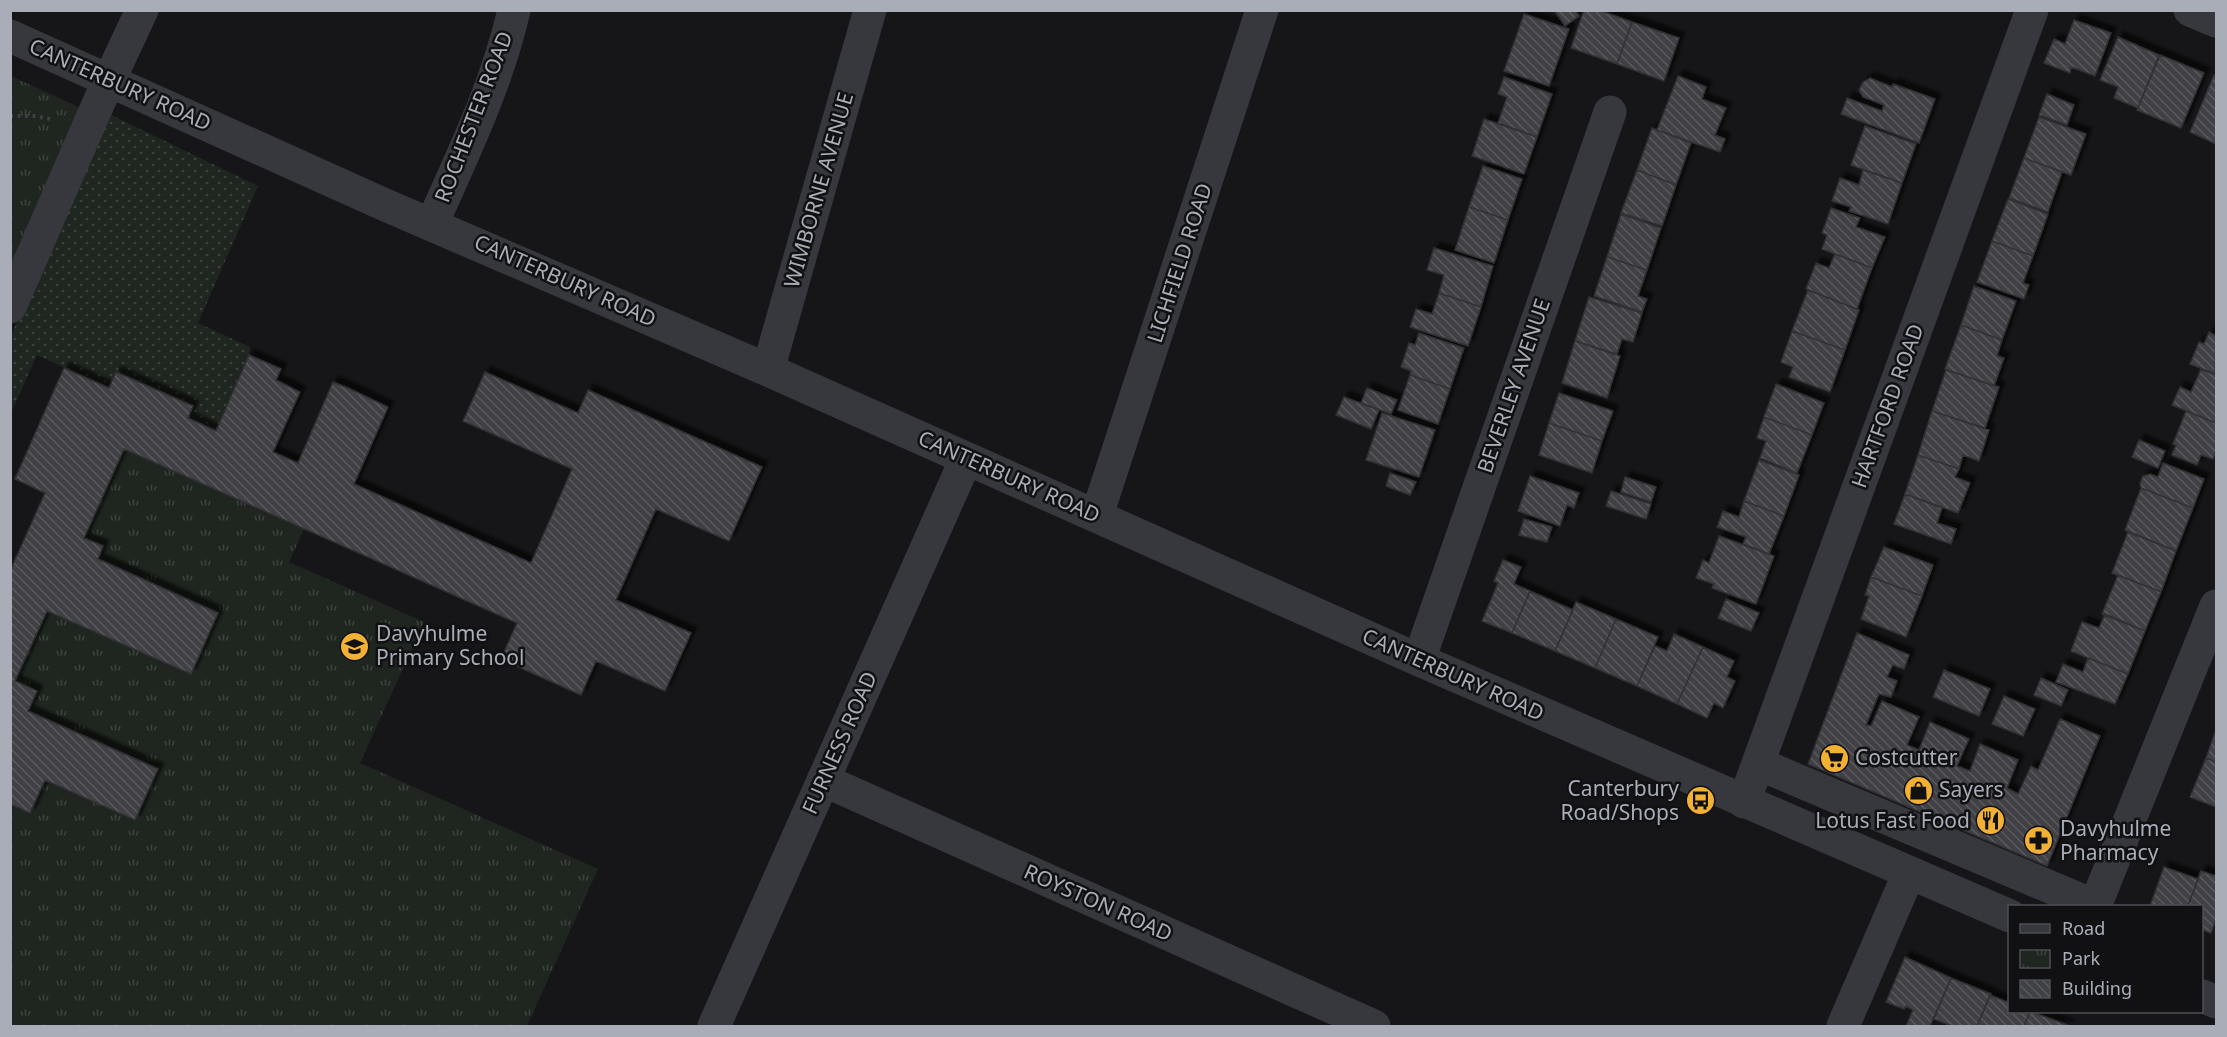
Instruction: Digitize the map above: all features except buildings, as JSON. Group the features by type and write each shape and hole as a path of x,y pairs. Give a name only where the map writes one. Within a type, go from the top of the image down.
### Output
{"street":[{"path":"10,307 87,128 142,10"},
{"name":"ROCHESTER ROAD","path":"432,224 478,120 494,78 514,10"},
{"name":"WIMBORNE AVENUE","path":"768,370 870,10"},
{"name":"LICHFIELD ROAD","path":"1097,515 1262,10"},
{"name":"HARTFORD ROAD","path":"1744,802 2032,10"},
{"path":"2190,10 2217,21"},
{"name":"CANTERBURY ROAD","path":"10,36 383,204 768,370 1419,660 2008,915"},
{"name":"BEVERLEY AVENUE","path":"1419,660 1610,112"},
{"name":"FURNESS ROAD","path":"714,1026 966,459"},
{"path":"2095,905 2217,606"},
{"path":"1759,764 2093,905"},
{"name":"ROYSTON ROAD","path":"823,780 1374,1026"},
{"path":"1843,1026 1910,873"},
{"path":"2203,996 2217,1002"}],"path":[{"path":"10,116 36,116 87,128"}],"green space":[{"path":"11,76 83,109 11,271"},
{"path":"105,112 258,186 198,323 250,347 249,355 216,431 188,418 193,405 117,372 109,388 37,355 11,413 11,336"},
{"path":"124,449 304,529 289,562 424,622 360,763 598,869 527,1026 11,1026 11,804 30,812 45,780 157,769 28,711 37,691 15,681 47,611 191,674 218,613 98,559 103,546 84,538"}],"place":[{"name":"Davyhulme Primary School","path":"355,646"},
{"name":"Costcutter","path":"1834,758"},
{"name":"Sayers","path":"1918,790"},
{"name":"Canterbury Road/Shops","path":"1700,801"},
{"name":"Lotus Fast Food","path":"1991,821"},
{"name":"Davyhulme Pharmacy","path":"2039,841"}]}
